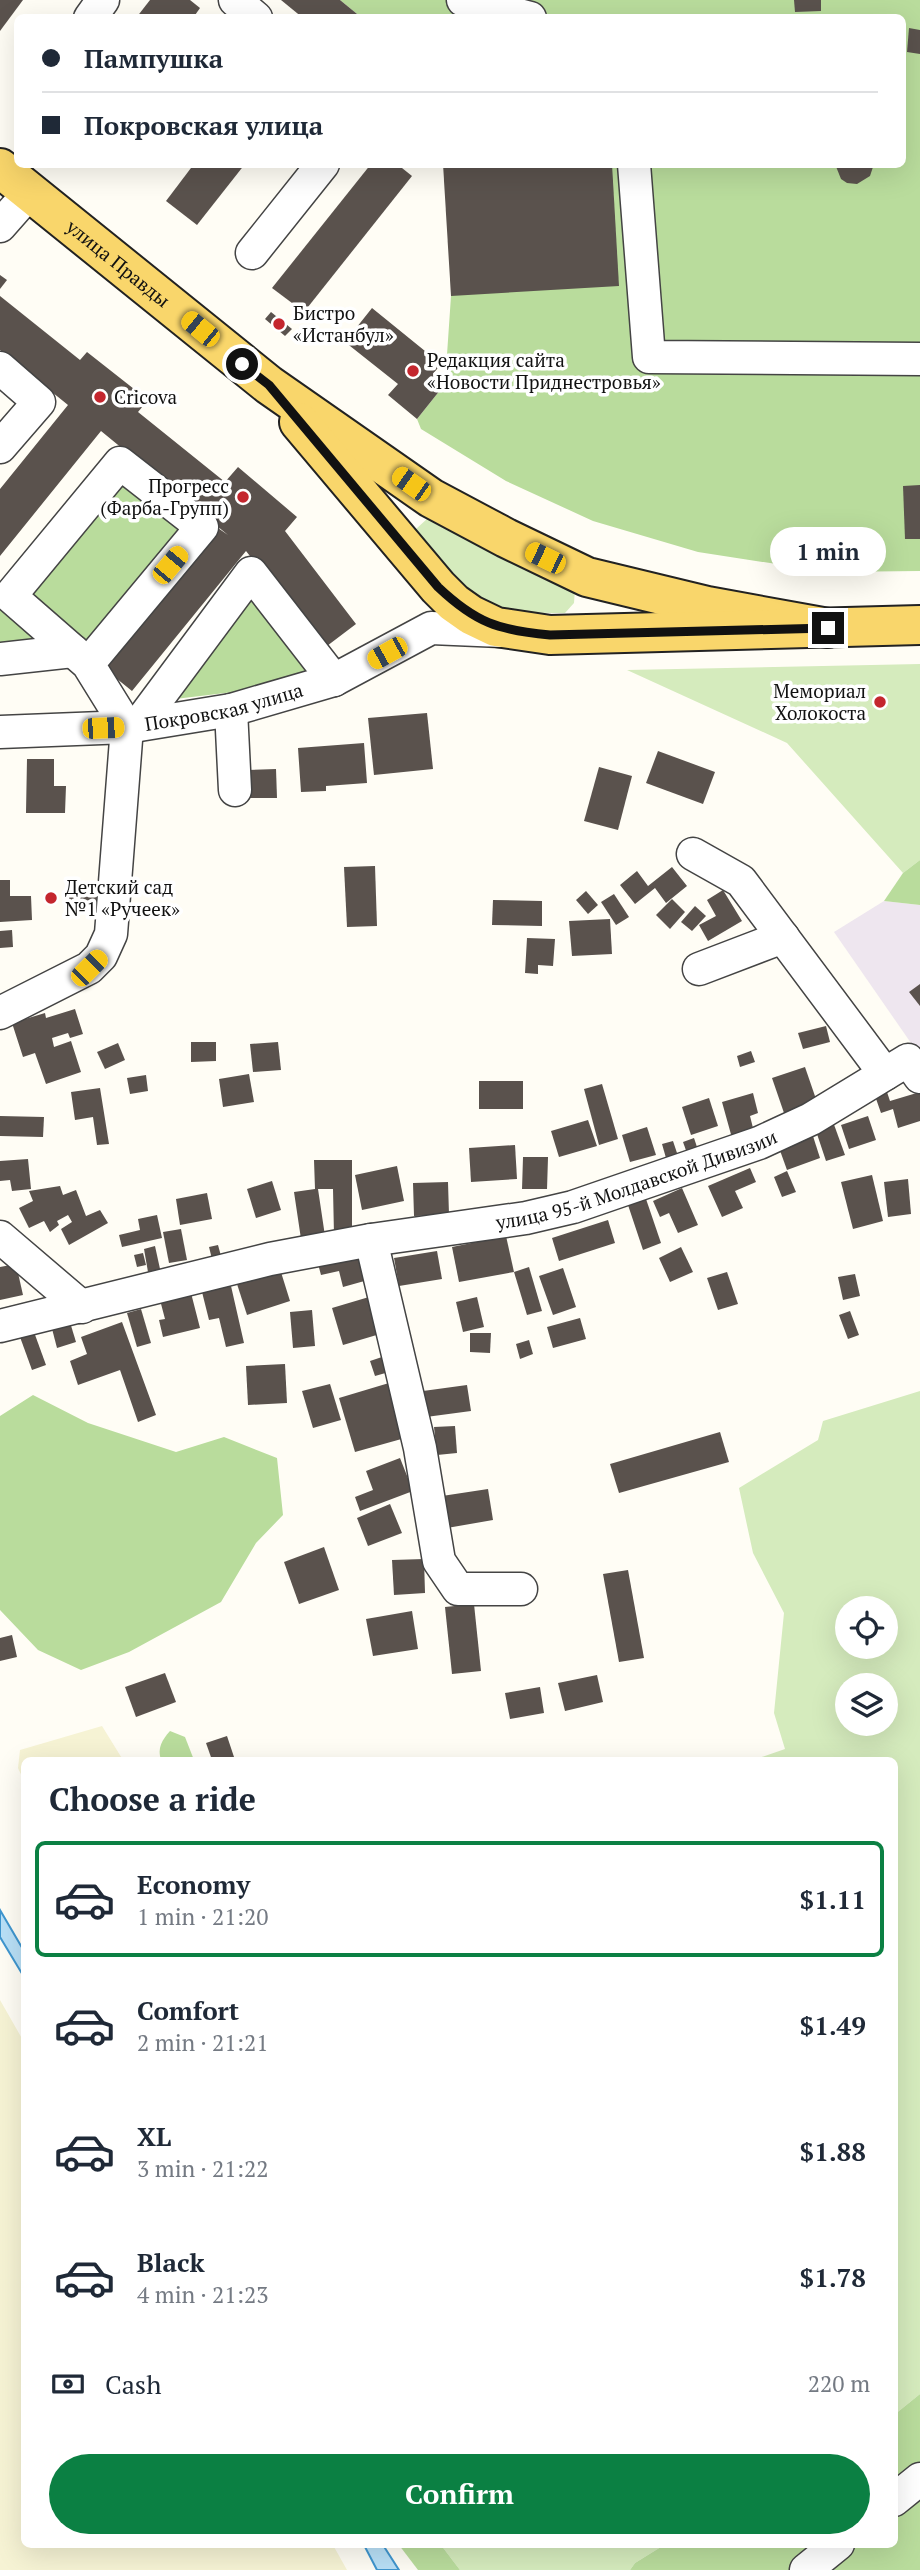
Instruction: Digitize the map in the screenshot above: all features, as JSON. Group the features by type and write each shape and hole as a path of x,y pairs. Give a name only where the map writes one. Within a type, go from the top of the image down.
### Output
{"main road":[{"name":"улица Правды","path":"0,168 269,385 431,498 587,577"},
{"name":"улица Правды","path":"269,385 438,587 471,615 496,627 521,632"},
{"path":"396,538 400,516 411,503 431,498"},
{"path":"577,635 589,621 593,606 587,577 707,606 828,628"},
{"path":"521,632 577,635 920,625"}],"street":[{"path":"235,0 251,14"},
{"path":"463,0 515,14"},
{"path":"252,253 320,168"},
{"path":"634,168 649,357 920,359"},
{"path":"0,226 30,192"},
{"path":"0,368 39,402 0,447"},
{"path":"0,659 81,658 202,527 120,463 5,592 81,658 132,726"},
{"path":"0,1013 89,968 101,956 111,934 132,726 251,573 334,680"},
{"path":"438,587 438,615 431,628 521,632"},
{"name":"Покровская улица","path":"2,723 132,726 231,710 334,680 431,628"},
{"path":"231,710 235,790"},
{"path":"693,854 741,881 783,937 908,1066"},
{"path":"699,969 783,937"},
{"name":"улица 95-й Молдавской Дивизии","path":"0,1326 270,1259 371,1240 526,1219 573,1207 759,1143 811,1119 908,1066"},
{"path":"0,1237 82,1307"},
{"path":"371,1240 420,1448 439,1561 458,1589 521,1589"},
{"path":"898,2497 920,2479"},
{"path":"806,2570 833,2548"}],"shaded area":[{"path":"884,901 920,905 920,1056 834,932"},
{"path":"102,1726 121,1757 21,1757 21,1774 18,1768 20,1750"},
{"path":"0,2000 21,2037 21,2548 335,2548 347,2570 0,2570"}],"green space":[{"path":"340,0 920,0 920,571 828,572 698,552 593,521 506,481 421,429 417,419 445,384 451,296 608,168 906,168 906,14 357,14"},
{"path":"121,477 188,526 87,647 28,593"},
{"path":"428,518 575,588 574,603 565,613 547,613 516,611 486,602 461,583 418,537 416,529"},
{"path":"249,597 310,672 242,691 175,699"},
{"path":"0,607 39,640 0,643"},
{"path":"920,664 920,860 903,873 787,743 627,670"},
{"path":"920,860 920,905 884,901 903,873"},
{"path":"920,1391 920,2394 898,2412 898,1757 762,1757 785,1749 774,1713 784,1613 753,1553 739,1488 818,1440 823,1421"},
{"path":"33,1395 88,1423 176,1452 224,1437 277,1458 283,1515 256,1543 221,1602 129,1652 81,1670 38,1650 0,1610 0,1416"},
{"path":"170,1731 185,1737 193,1757 161,1757 161,1744"},
{"path":"920,2394 920,2570 630,2570 635,2563 659,2548 898,2548 898,2412"},
{"path":"401,2548 443,2548 460,2570 418,2570"},
{"path":"443,2548 659,2548 635,2563 630,2570 460,2570"}],"water":[{"path":"0,1910 21,1946 21,1972 0,1937"},
{"path":"366,2548 385,2548 399,2570 377,2570"}],"building":[{"path":"0,0 23,0 0,31"},
{"path":"150,0 190,0 200,8 196,14 139,14"},
{"path":"281,0 340,0 357,14 298,14"},
{"path":"794,0 821,0 821,11 795,12"},
{"path":"909,28 920,30 920,54 907,52"},
{"path":"191,168 242,168 197,225 166,201"},
{"path":"368,168 402,168 412,176 304,312 272,288"},
{"path":"443,168 612,168 619,286 451,296"},
{"path":"837,168 873,168 870,176 857,184 841,179"},
{"path":"0,275 7,280 0,289"},
{"path":"0,296 80,360 87,352 148,400 138,412 225,482 238,467 297,517 285,531 356,624 323,649 246,551 132,691 101,666 215,526 228,535 101,431 0,556 0,489 68,405 0,350"},
{"path":"372,308 441,364 433,374 445,384 417,419 388,395 398,384 345,342"},
{"name":"Бистро «Истанбул»","path":"271,312 292,329 285,336 265,319"},
{"path":"920,485 920,539 905,539 903,486"},
{"path":"427,713 433,769 374,775 368,718"},
{"path":"364,743 367,783 326,786 326,791 301,792 298,748"},
{"path":"658,751 715,772 703,804 646,783"},
{"path":"27,759 54,759 54,786 66,786 65,813 26,813"},
{"path":"599,767 632,776 618,830 584,821"},
{"path":"276,769 277,798 248,798 247,770"},
{"path":"375,866 377,926 347,927 344,867"},
{"path":"672,867 687,886 666,903 655,888 635,904 620,885 637,871 648,886"},
{"path":"0,880 10,880 10,896 31,896 32,920 0,922"},
{"path":"96,886 97,908 69,909 69,887"},
{"path":"723,890 742,921 708,941 699,925 716,916 707,900"},
{"path":"586,891 598,905 588,914 576,900"},
{"path":"614,894 629,917 616,925 601,902"},
{"path":"672,899 685,912 670,929 656,915"},
{"path":"493,900 542,901 542,926 492,925"},
{"path":"695,906 706,916 692,931 681,922"},
{"path":"610,919 612,954 572,956 569,921"},
{"path":"12,930 13,947 0,948 0,931"},
{"path":"527,938 555,939 553,966 538,965 538,974 525,973"},
{"path":"920,984 920,1006 909,992"},
{"path":"75,1009 83,1034 70,1038 68,1033 52,1038 54,1047 71,1041 81,1072 46,1084 35,1053 23,1057 12,1023 45,1013 46,1018"},
{"path":"826,1026 830,1042 803,1049 798,1033"},
{"path":"191,1042 216,1042 216,1061 191,1062"},
{"path":"278,1042 281,1070 253,1072 250,1044"},
{"path":"118,1043 125,1060 105,1069 97,1052"},
{"path":"751,1051 755,1062 740,1067 737,1056"},
{"path":"805,1067 817,1102 784,1113 772,1078"},
{"path":"249,1074 254,1102 223,1107 219,1079"},
{"path":"146,1075 148,1091 130,1094 127,1078"},
{"path":"479,1081 523,1081 523,1109 479,1109"},
{"path":"602,1084 618,1139 599,1145 584,1089"},
{"path":"100,1088 109,1144 97,1145 93,1117 75,1120 71,1092"},
{"path":"886,1089 890,1101 920,1092 920,1121 898,1128 893,1109 881,1113 874,1093"},
{"path":"753,1093 758,1113 750,1116 754,1132 732,1138 722,1102"},
{"path":"709,1098 718,1126 691,1135 682,1107"},
{"path":"0,1116 44,1117 43,1137 0,1136"},
{"path":"868,1116 876,1140 849,1149 841,1125"},
{"path":"832,1119 845,1155 826,1161 814,1125"},
{"path":"588,1120 597,1146 559,1157 551,1131"},
{"path":"647,1127 656,1155 630,1162 622,1135"},
{"path":"812,1133 820,1158 787,1170 778,1145"},
{"path":"694,1138 699,1153 688,1156 683,1142"},
{"path":"673,1141 680,1162 668,1165 662,1144"},
{"path":"515,1145 517,1179 471,1182 469,1148"},
{"path":"523,1157 548,1157 547,1189 522,1189"},
{"path":"28,1159 31,1189 12,1191 10,1180 0,1181 0,1161"},
{"path":"314,1160 352,1160 352,1234 334,1235 333,1189 318,1189 325,1236 301,1239 294,1192 315,1189"},
{"path":"397,1166 404,1201 362,1210 355,1175"},
{"path":"750,1168 756,1182 735,1191 743,1208 722,1217 708,1186"},
{"path":"787,1171 796,1192 782,1197 774,1177"},
{"path":"872,1175 883,1221 853,1229 841,1182"},
{"path":"908,1179 911,1214 888,1217 884,1182"},
{"path":"272,1181 281,1210 256,1218 247,1189"},
{"path":"448,1182 449,1215 414,1216 413,1183"},
{"path":"60,1186 63,1195 76,1190 86,1216 100,1210 108,1223 69,1245 61,1229 72,1222 68,1215 57,1221 59,1225 50,1232 44,1221 29,1228 19,1208 33,1201 29,1191"},
{"path":"682,1188 698,1225 678,1233 669,1213 660,1217 653,1201"},
{"path":"207,1193 212,1219 180,1225 176,1199"},
{"path":"646,1199 661,1243 643,1250 628,1205"},
{"path":"157,1215 162,1238 122,1247 119,1235 140,1230 138,1219"},
{"path":"608,1220 615,1243 559,1261 552,1238"},
{"path":"181,1229 187,1260 169,1263 163,1232"},
{"path":"506,1236 514,1272 459,1282 452,1247"},
{"path":"218,1245 221,1256 212,1259 209,1247"},
{"path":"155,1246 160,1269 148,1272 144,1249"},
{"path":"681,1247 693,1272 670,1282 659,1258"},
{"path":"360,1249 368,1280 343,1287 339,1271 321,1275 317,1260"},
{"path":"437,1251 442,1279 399,1286 394,1258"},
{"path":"143,1253 146,1265 137,1267 134,1255"},
{"path":"16,1264 23,1295 0,1300 0,1267"},
{"path":"529,1267 542,1311 527,1315 514,1272"},
{"path":"563,1268 576,1307 553,1315 539,1276"},
{"path":"280,1269 290,1301 247,1315 237,1284"},
{"path":"727,1272 738,1304 718,1310 707,1278"},
{"path":"855,1274 860,1296 843,1300 838,1277"},
{"path":"231,1286 244,1343 226,1347 219,1318 209,1320 202,1292"},
{"path":"191,1293 200,1328 163,1337 159,1320 165,1319 160,1300"},
{"path":"369,1297 380,1334 343,1345 332,1308"},
{"path":"477,1297 484,1327 463,1332 456,1302"},
{"path":"141,1309 151,1343 137,1347 127,1313"},
{"path":"312,1310 315,1346 293,1348 290,1312"},
{"path":"850,1311 859,1335 848,1339 839,1315"},
{"path":"580,1318 586,1339 553,1348 547,1327"},
{"path":"69,1319 76,1342 57,1348 51,1325"},
{"path":"122,1322 156,1415 138,1422 120,1370 78,1385 70,1361 87,1354 81,1337"},
{"path":"34,1332 46,1365 32,1370 20,1337"},
{"path":"470,1333 491,1333 490,1353 470,1352"},
{"path":"529,1340 533,1354 520,1359 516,1344"},
{"path":"391,1354 396,1370 375,1376 370,1361"},
{"path":"285,1364 287,1403 248,1405 246,1366"},
{"path":"389,1383 405,1438 355,1452 339,1398"},
{"path":"330,1384 341,1420 313,1428 302,1391"},
{"path":"467,1385 471,1411 426,1417 423,1391"},
{"path":"455,1426 457,1453 437,1455 434,1427"},
{"path":"720,1432 729,1462 619,1493 610,1464"},
{"path":"400,1458 413,1491 360,1511 355,1497 373,1490 366,1471"},
{"path":"488,1489 493,1520 447,1528 442,1496"},
{"path":"390,1504 402,1533 368,1546 357,1518"},
{"path":"324,1547 339,1590 299,1604 284,1562"},
{"path":"424,1559 425,1593 394,1595 392,1560"},
{"path":"628,1570 644,1658 619,1662 603,1574"},
{"path":"474,1604 481,1671 452,1674 445,1607"},
{"path":"412,1611 418,1649 373,1656 366,1619"},
{"path":"12,1635 17,1657 0,1661 0,1638"},
{"path":"165,1673 176,1702 136,1717 125,1687"},
{"path":"597,1675 603,1702 565,1711 558,1683"},
{"path":"540,1687 544,1713 510,1719 505,1693"},
{"path":"227,1736 234,1757 211,1757 206,1743"}],"place":[{"name":"Бистро «Истанбул»","path":"279,324"},
{"name":"Редакция сайта «Новости Приднестровья»","path":"413,371"},
{"name":"Cricova","path":"100,397"},
{"name":"Прогресс (Фарба-Групп)","path":"243,497"},
{"name":"Мемориал Холокоста","path":"880,702"},
{"name":"Детский сад №1 «Ручеек»","path":"51,898"}],"route":[{"path":"242,364 269,385 438,587 471,615 496,627 550,635 828,628"}]}
